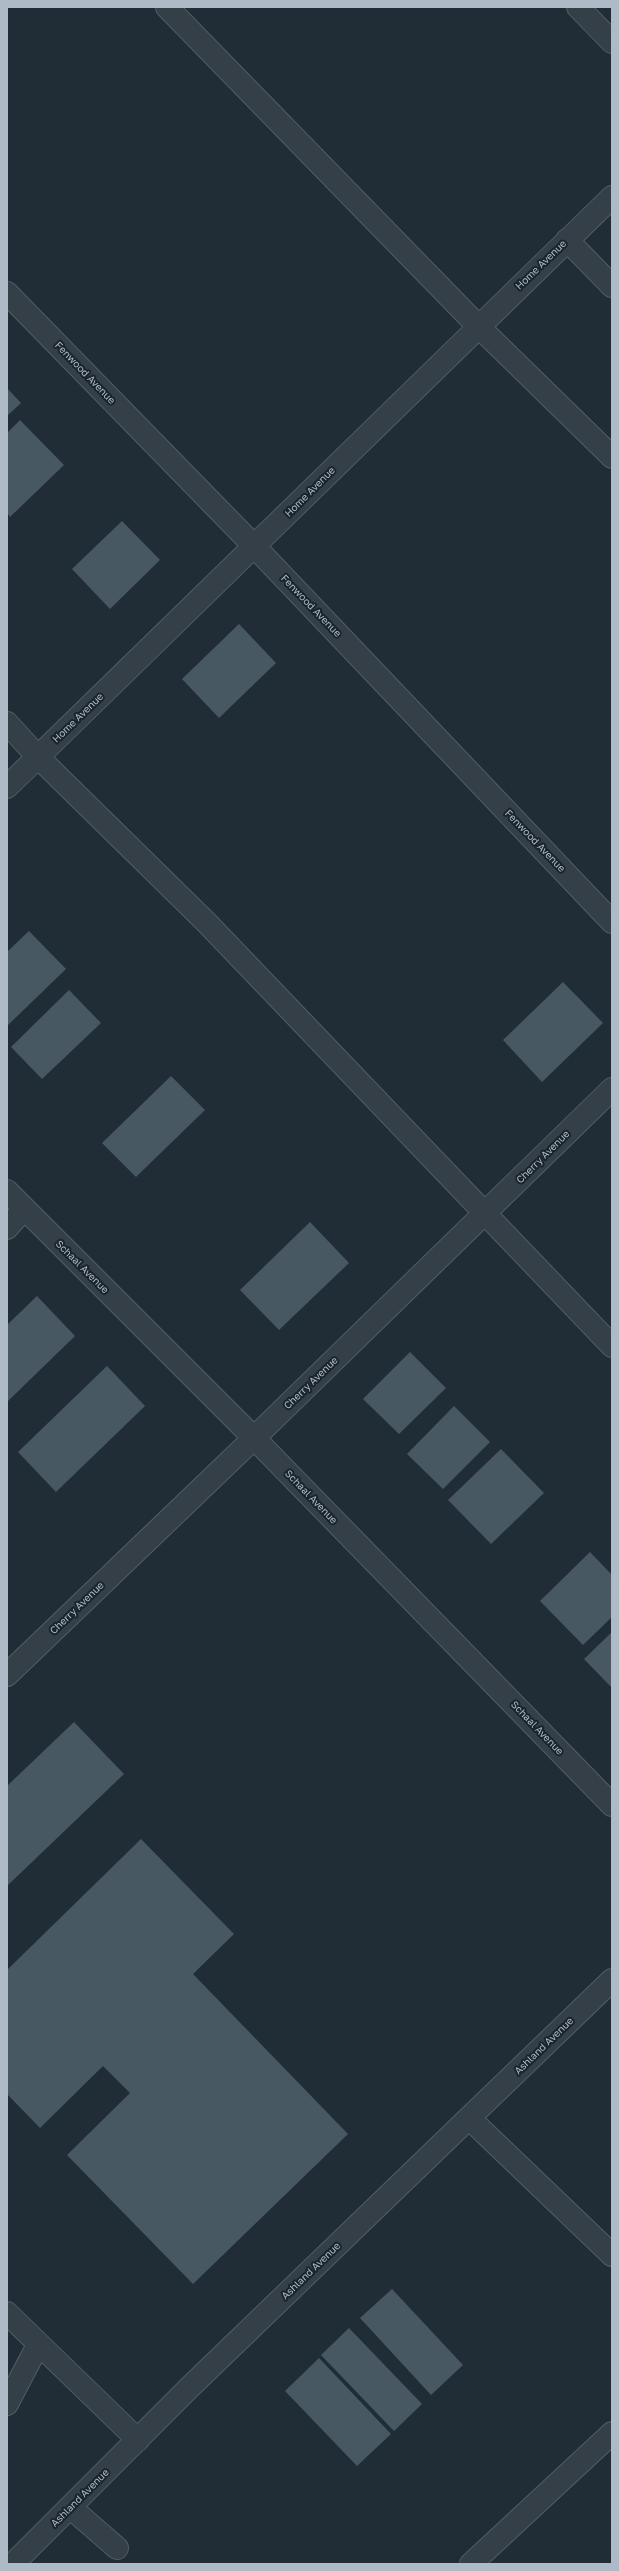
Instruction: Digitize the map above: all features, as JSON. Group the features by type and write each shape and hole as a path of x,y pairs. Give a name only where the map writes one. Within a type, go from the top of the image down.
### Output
{"street":[{"path":"167,7 478,326 612,456"},
{"path":"578,7 612,42"},
{"name":"Home Avenue","path":"7,787 255,547 478,326 612,197"},
{"path":"567,240 612,286"},
{"name":"Fenwood Avenue","path":"7,293 255,547 612,922"},
{"path":"7,723 38,757 207,923 484,1215 612,1346"},
{"name":"Cherry Avenue","path":"7,1675 254,1438 612,1089"},
{"name":"Schaal Avenue","path":"7,1191 254,1438 612,1805"},
{"path":"7,1228 24,1209"},
{"name":"Ashland Avenue","path":"13,2564 138,2440 612,1980"},
{"path":"469,2118 612,2255"},
{"path":"7,2313 38,2345 138,2440"},
{"path":"7,2404 38,2345"},
{"path":"471,2564 612,2433"},
{"path":"71,2508 117,2548"}],"building":[{"path":"7,388 21,403 7,416"},
{"path":"20,420 64,465 10,517 7,513 7,433"},
{"path":"122,521 160,560 110,609 72,569"},
{"path":"239,624 276,663 219,718 182,679"},
{"path":"29,931 66,969 7,1026 7,952"},
{"path":"563,982 603,1023 542,1082 503,1040"},
{"path":"69,990 101,1023 42,1079 11,1047"},
{"path":"171,1076 205,1110 136,1177 102,1143"},
{"path":"310,1222 349,1263 279,1330 240,1290"},
{"path":"37,1296 75,1336 7,1402 7,1325"},
{"path":"410,1352 446,1388 399,1434 363,1399"},
{"path":"107,1366 145,1406 56,1492 18,1452"},
{"path":"454,1406 490,1442 443,1489 407,1454"},
{"path":"501,1449 544,1493 491,1544 448,1500"},
{"path":"590,1552 612,1575 612,1617 583,1645 540,1601"},
{"path":"612,1632 612,1688 584,1659"},
{"path":"74,1722 124,1774 7,1886 7,1786"},
{"path":"141,1839 234,1934 193,1974 348,2134 193,2284 67,2155 130,2093 103,2066 40,2128 7,2094 7,1970"},
{"path":"392,2289 463,2365 431,2395 360,2318"},
{"path":"349,2328 422,2404 394,2431 321,2355"},
{"path":"319,2358 391,2434 357,2466 285,2391"}]}
